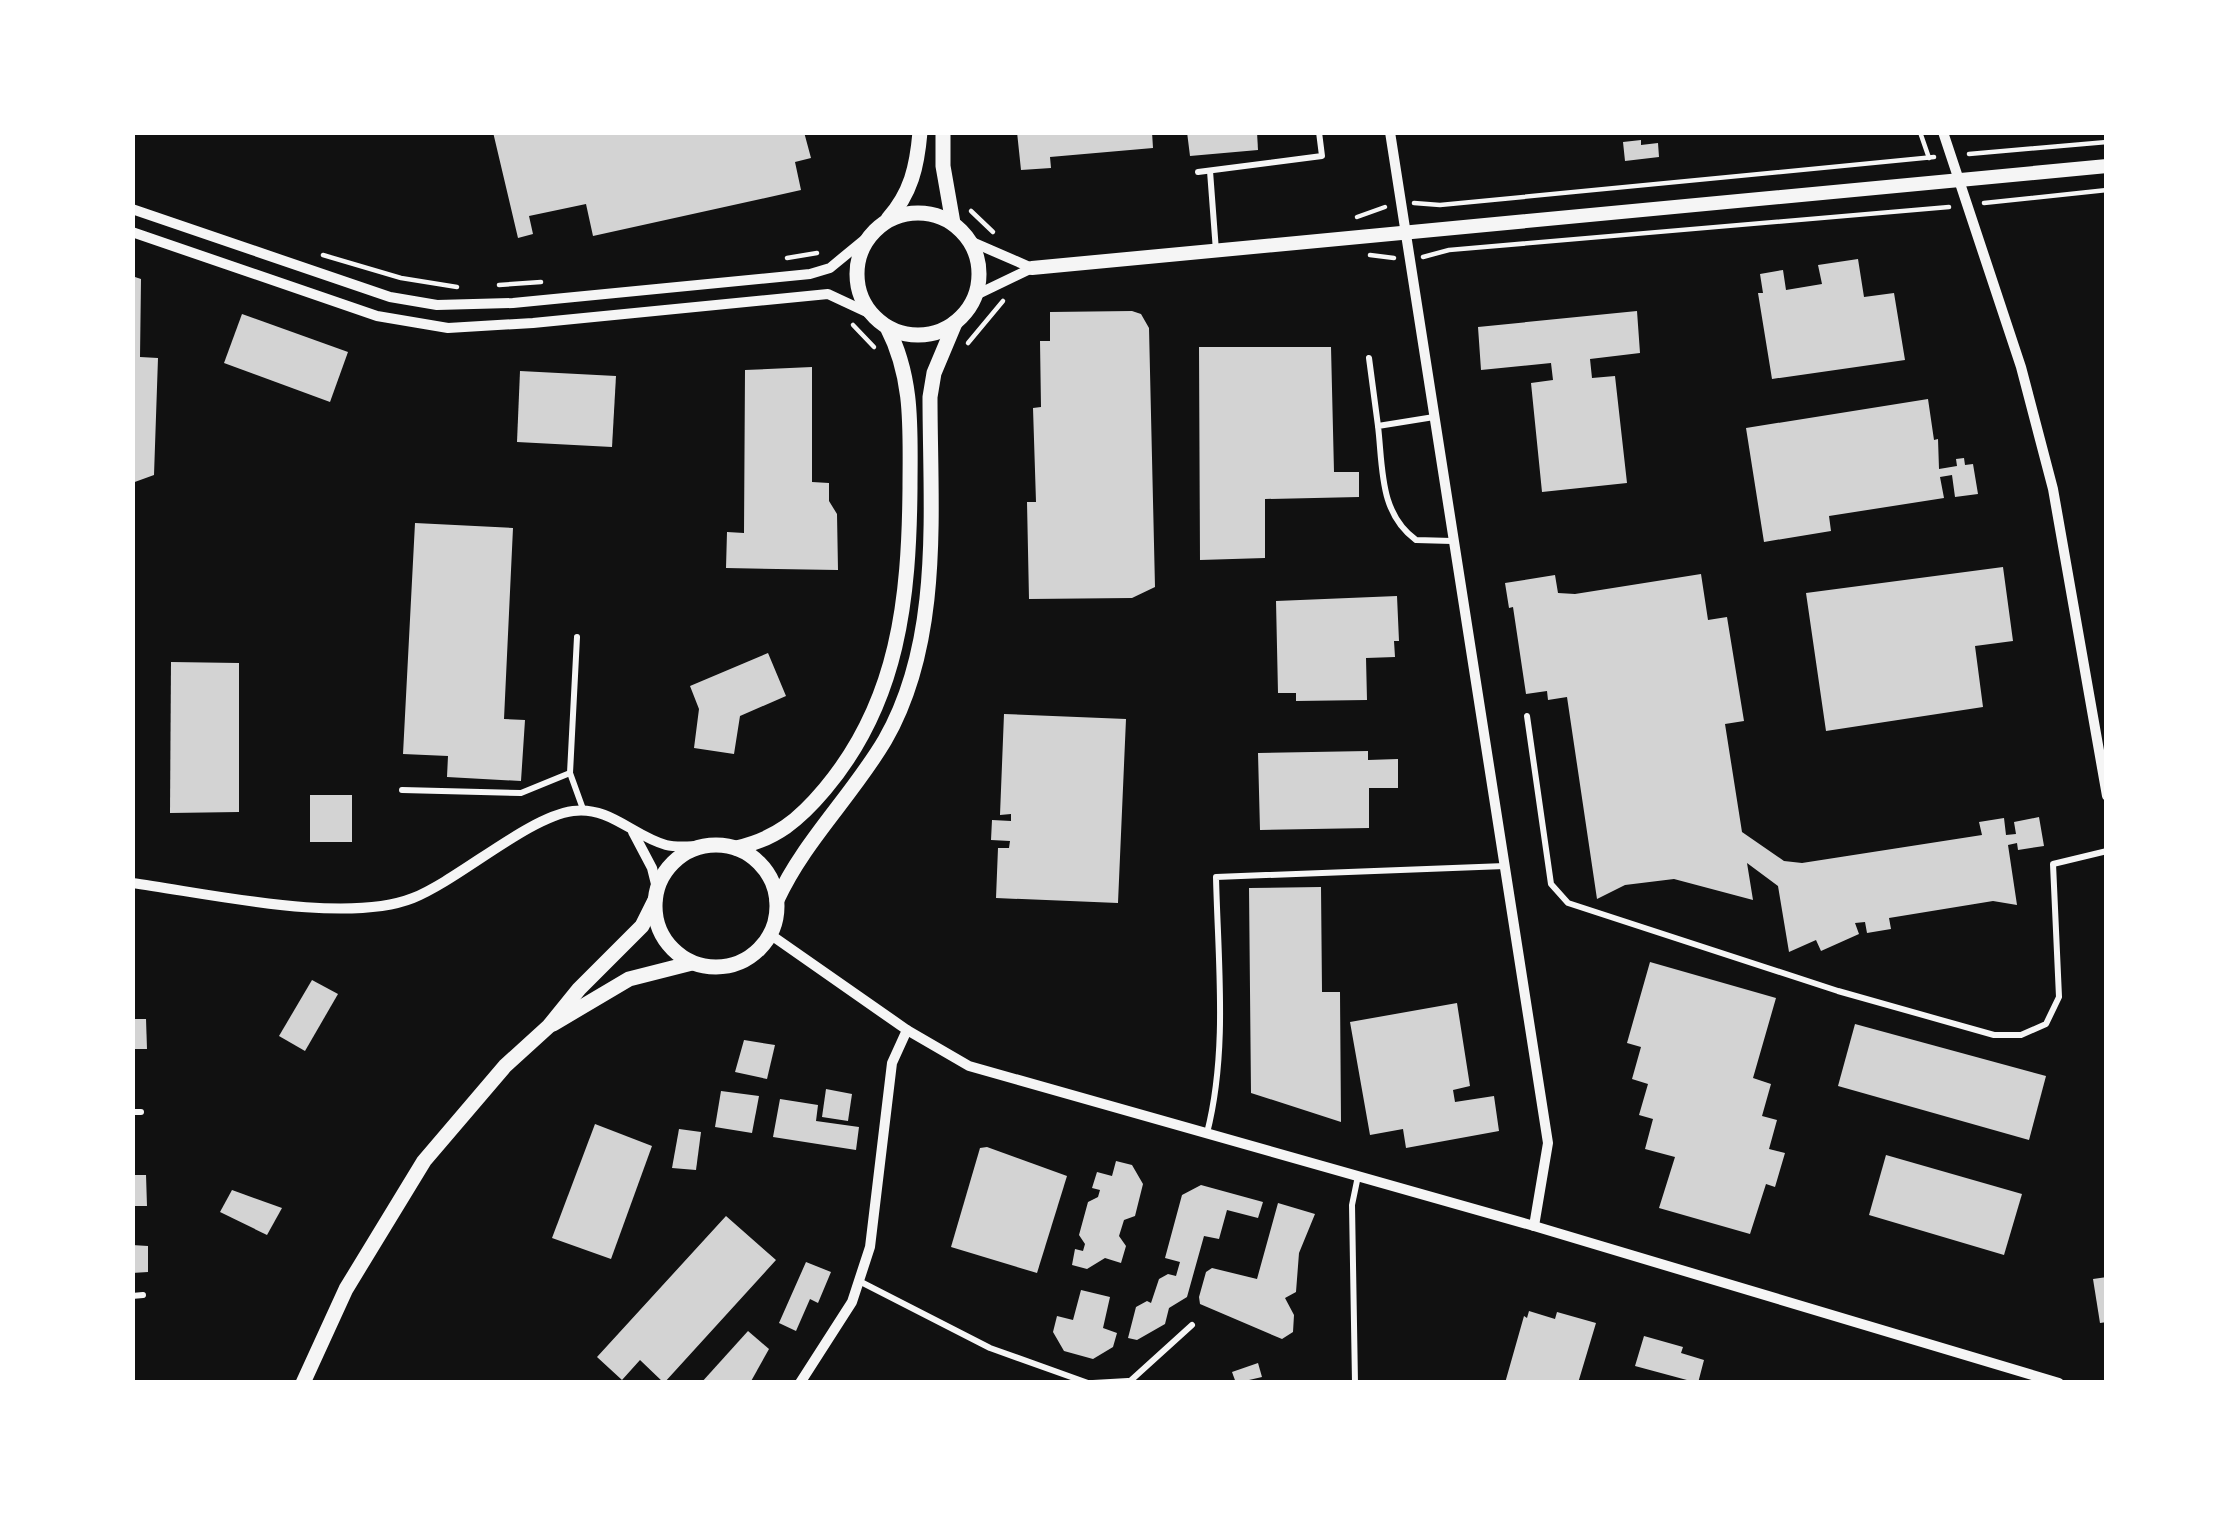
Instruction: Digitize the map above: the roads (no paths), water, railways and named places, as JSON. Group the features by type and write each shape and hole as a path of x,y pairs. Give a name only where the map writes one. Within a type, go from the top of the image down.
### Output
{"main road":[{"path":"303,1383 346,1289 424,1161 505,1066 642,926 674,861 702,846 736,848 788,829 838,774 880,701 894,662 908,576 910,397 887,327 862,297 857,276 860,255 870,236 906,199 920,132"},
{"path":"944,132 943,166 953,224"},
{"path":"549,1026 629,980 692,963 728,967 745,961 771,935 777,901 792,867 871,763 910,683 928,574 934,374 955,323 976,295 978,258 970,241 953,224 920,213 886,221"},
{"path":"887,327 922,335 955,323"},
{"path":"736,848 764,868 777,901"},
{"path":"656,894 663,937 692,963"}],"street":[{"path":"1390,132 1548,1143 1534,1226"},
{"path":"1943,132 2020,367 2053,489 2103,741 2107,796"},
{"path":"976,295 1032,268 2107,166"},
{"path":"132,208 390,297 437,305 513,303 810,274 830,268 870,236"},
{"path":"132,232 377,316 448,328 828,294 873,315"},
{"path":"970,241 1032,268"},
{"path":"132,883 338,910 378,908 438,886 555,816 583,810 612,817 668,846 702,846"},
{"path":"632,830 652,868 656,894"},
{"path":"771,935 907,1030 969,1066 1534,1226 2059,1383"},
{"path":"800,1383 853,1302 870,1246 892,1063 907,1030"}],"lane":[{"path":"1198,172 1322,156 1319,132"},
{"path":"1210,171 1216,251"},
{"path":"1369,358 1388,504 1395,520 1416,540 1454,541"},
{"path":"1378,426 1434,417"},
{"path":"577,637 570,773 583,810"},
{"path":"1527,716 1551,884 1568,903 1838,992 1994,1035 2020,1035 2046,1024 2059,997 2053,864 2107,850"},
{"path":"401,790 521,793 570,773"},
{"path":"1207,1133 1216,1096 1220,1027 1216,878 1504,866"},
{"path":"1355,1383 1352,1204 1358,1176"},
{"path":"859,1281 990,1348 1090,1383 1128,1382 1192,1325"},
{"path":"132,1296 143,1295"}]}
